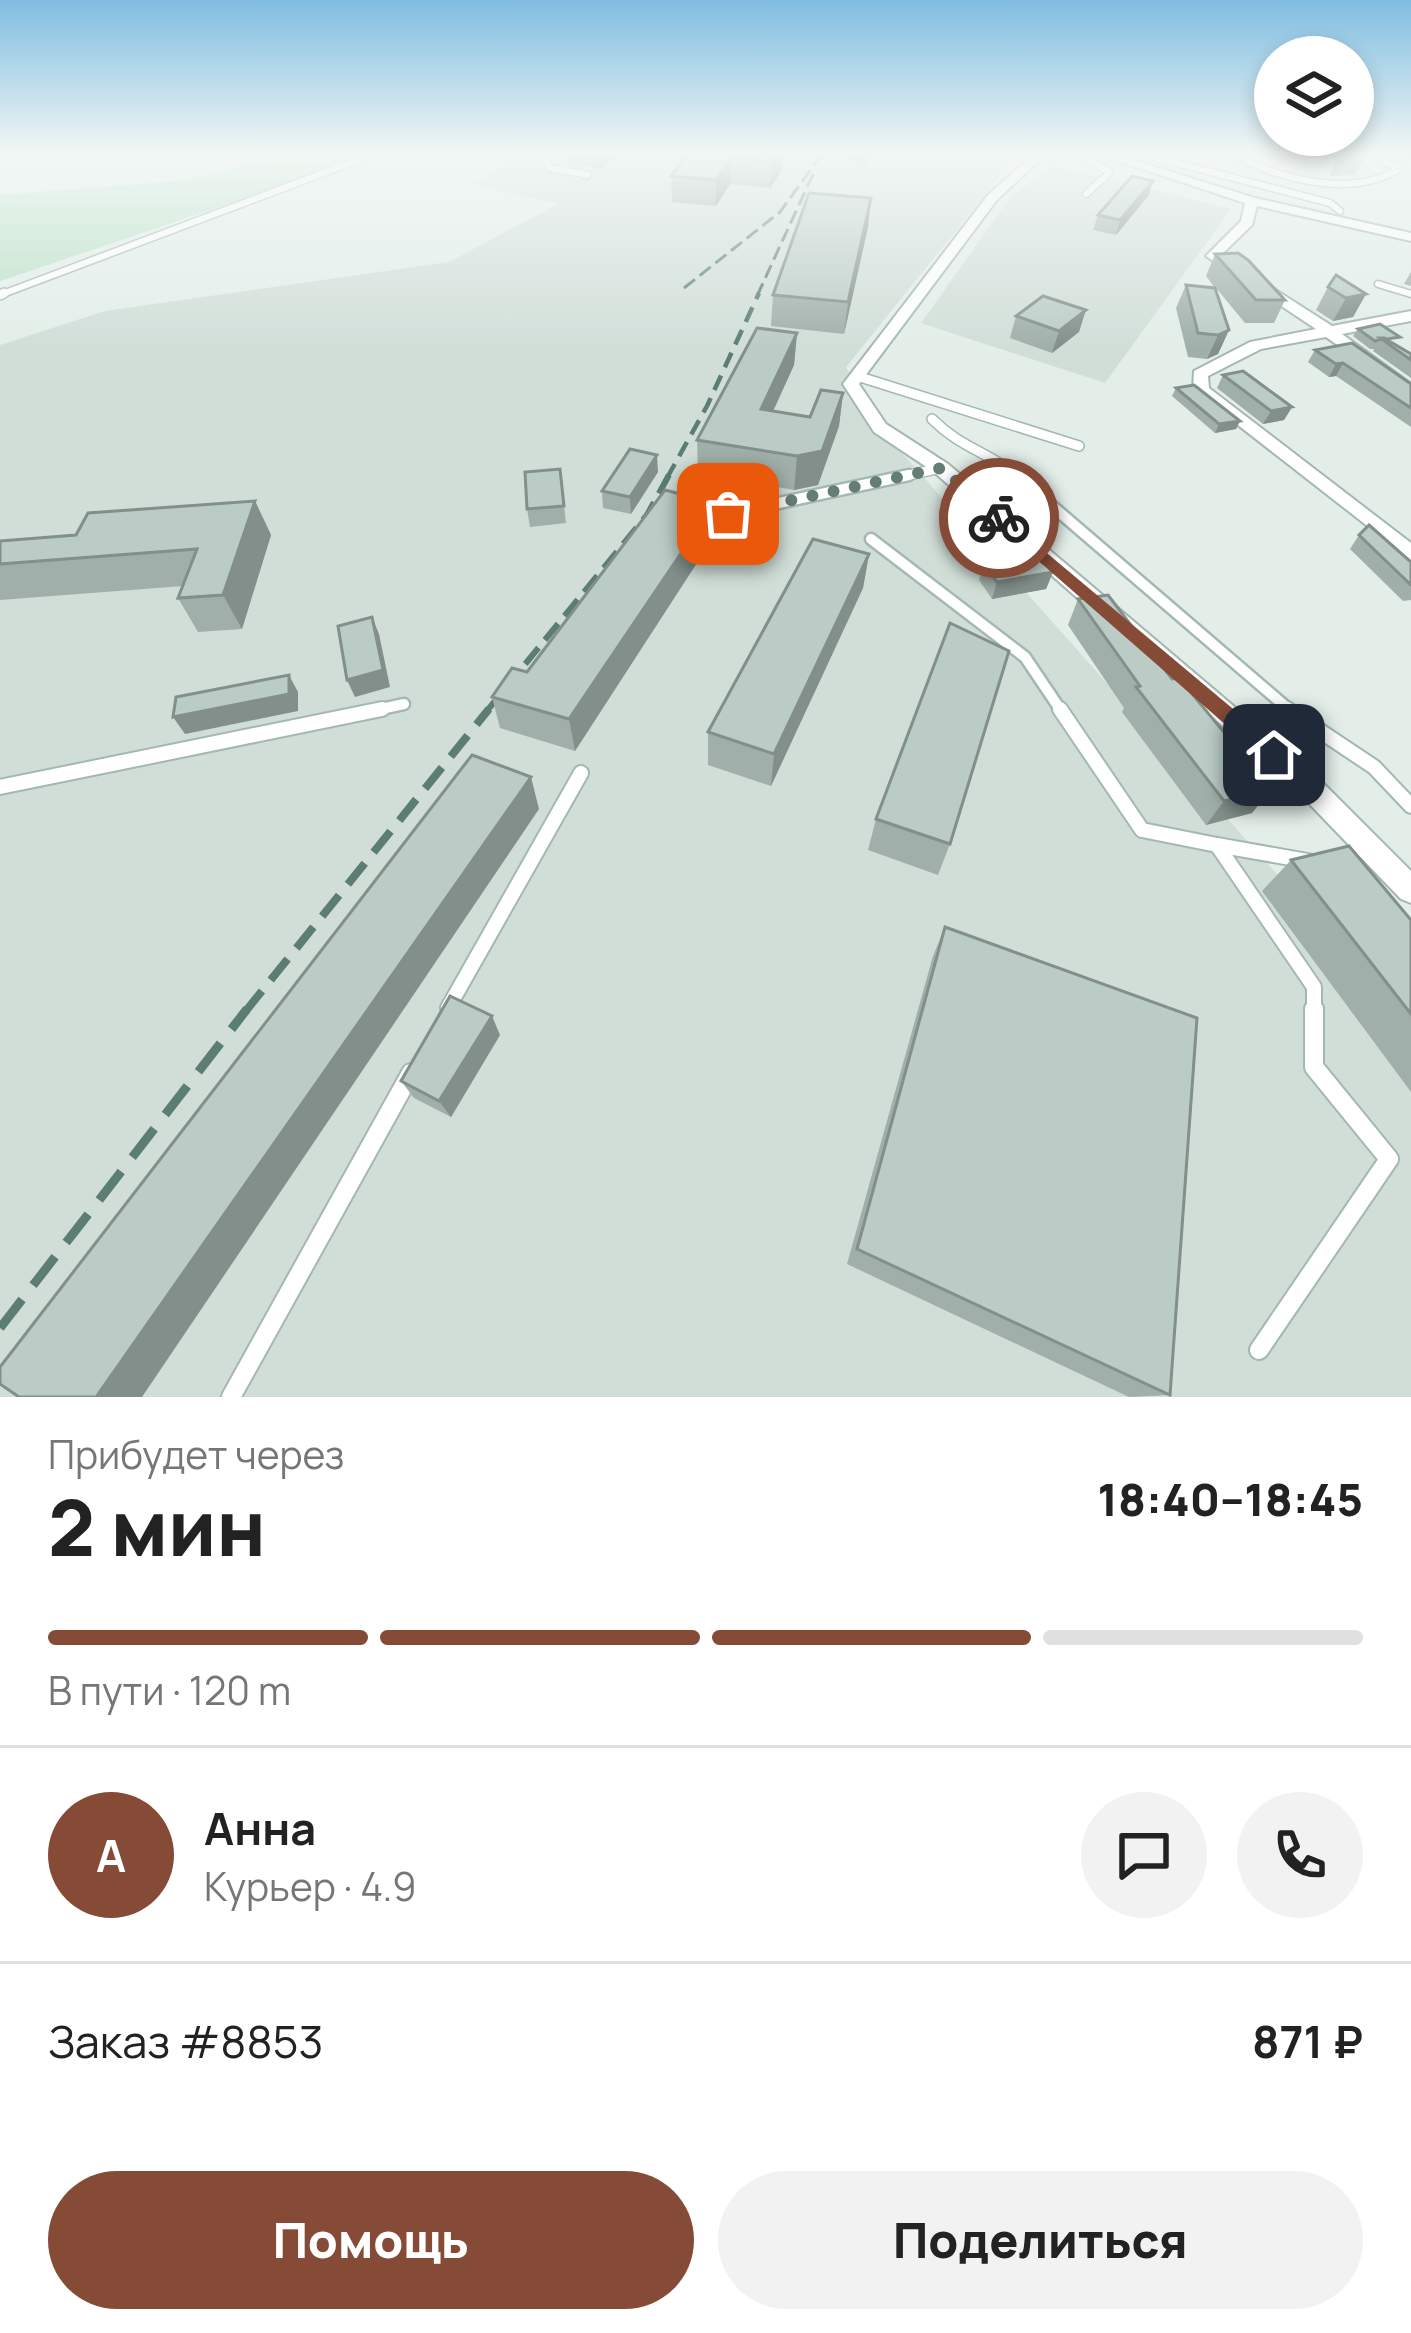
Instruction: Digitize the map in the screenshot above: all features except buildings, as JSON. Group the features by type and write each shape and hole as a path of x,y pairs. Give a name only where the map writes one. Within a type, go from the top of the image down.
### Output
{"street":[{"path":"976,219 850,384 880,428 941,468 1307,784 1404,883"},
{"path":"1248,219 1213,256 1304,312 1322,330 1411,392"},
{"path":"1332,219 1411,237"},
{"path":"1411,316 1256,345 1201,374 1201,390 1411,553"}],"lane":[{"path":"0,295 201,219"},
{"path":"1378,284 1411,294"},
{"path":"857,376 1079,446"},
{"path":"932,419 957,444 1000,461 1288,710 1374,767 1411,806"},
{"path":"728,514 941,468"},
{"path":"871,539 1025,657 1142,830 1330,865"},
{"path":"0,787 404,704"},
{"path":"442,1018 580,773"},
{"path":"1217,844 1314,987 1315,1066 1390,1159 1259,1350"},
{"path":"1375,873 1404,883"},
{"path":"231,1397 419,1059"}],"shaded area":[{"path":"529,219 965,219 846,367 880,428 1411,1025 1411,1397 0,1397 0,345 105,311 449,262"},
{"path":"995,219 1224,219 1105,383 921,323"}],"green space":[{"path":"0,219 183,219 0,281"}],"railway":[{"path":"684,288 771,219"},
{"path":"757,296 792,219"},
{"path":"667,478 707,406 759,293"},
{"path":"486,712 647,515 669,475"},
{"path":"245,1012 489,709"},
{"path":"0,1328 247,1009"}],"way so far":[{"path":"728,514 941,468 999,518"}],"route":[{"path":"999,518 1274,755"}]}
